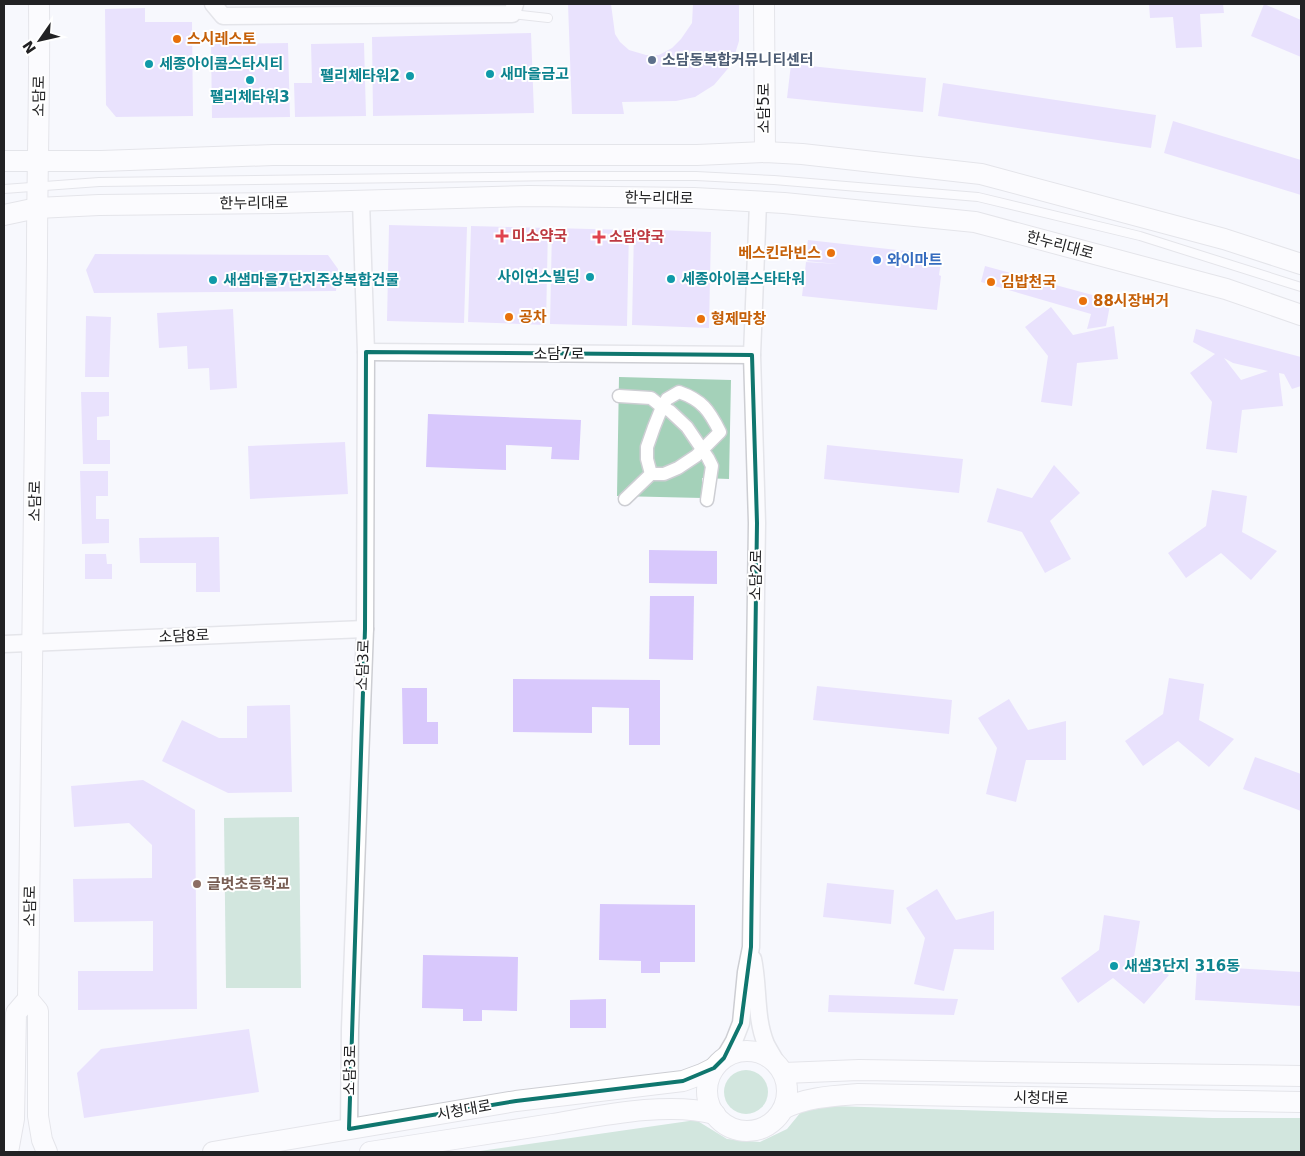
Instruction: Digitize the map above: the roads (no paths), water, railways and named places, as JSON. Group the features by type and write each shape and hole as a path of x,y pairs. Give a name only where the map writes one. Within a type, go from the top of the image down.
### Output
{"street":[{"name":"소담로","path":"8,1152 14,1119 16,1014 28,999 37,161 40,84 39,4"},
{"path":"213,4 223,16 513,9"},
{"name":"소담5로","path":"764,4 764,152"},
{"path":"4,161 101,161 273,155 697,155 764,152 802,154 981,174 1224,239 1301,264"},
{"name":"한누리대로","path":"4,216 37,208 112,205 529,196 694,198 784,203 975,222 1226,289 1301,315"},
{"name":"소담3로","path":"349,1129 350,1030 365,629 366,352 361,201"},
{"name":"소담2로","path":"751,947 757,523 752,355 758,203"},
{"name":"소담7로","path":"366,352 752,355"},
{"path":"625,499 651,474 664,474 696,456 720,432 703,404 692,396 679,392 668,399 662,407 647,446 647,459 651,474"},
{"path":"619,396 651,398 670,411 687,427 712,466 707,500"},
{"name":"소담8로","path":"4,644 365,629"},
{"path":"751,947 756,972 760,1020 766,1044 780,1068 788,1087 787,1101 781,1114 771,1124 758,1130 744,1132 730,1128 719,1120 711,1109 707,1095 708,1081 734,1041 740,1023 751,947"},
{"name":"소담로","path":"28,999 38,1012 38,1116 42,1140 47,1152"},
{"path":"718,1063 736,1052 750,1050 764,1054 780,1068"},
{"name":"시청대로","path":"213,1152 516,1101 684,1081 718,1063"},
{"name":"시청대로","path":"780,1068 1301,1076"},
{"name":"시청대로","path":"783,1109 811,1098 858,1094 1301,1102"},
{"name":"시청대로","path":"370,1152 628,1112 701,1110 715,1114"}],"lane":[{"path":"513,9 548,18"},
{"path":"4,189 99,182 570,176 696,176 774,180 978,197 1140,236 1301,288"}],"place":[{"name":"스시레스토","path":"177,39"},
{"name":"소담동복합커뮤니티센터","path":"652,60"},
{"name":"세종아이콤스타시티","path":"149,64"},
{"name":"새마을금고","path":"490,74"},
{"name":"펠리체타워2","path":"410,76"},
{"name":"펠리체타워3","path":"250,80"},
{"name":"미소약국","path":"502,236"},
{"name":"소담약국","path":"599,237"},
{"name":"베스킨라빈스","path":"831,253"},
{"name":"와이마트","path":"877,260"},
{"name":"사이언스빌딩","path":"590,277"},
{"name":"세종아이콤스타타워","path":"671,279"},
{"name":"새샘마을7단지주상복합건물","path":"213,280"},
{"name":"김밥천국","path":"991,282"},
{"name":"88시장버거","path":"1083,301"},
{"name":"공차","path":"509,317"},
{"name":"형제막창","path":"701,319"},
{"name":"글벗초등학교","path":"197,884"},
{"name":"새샘3단지 316동","path":"1114,966"}]}
